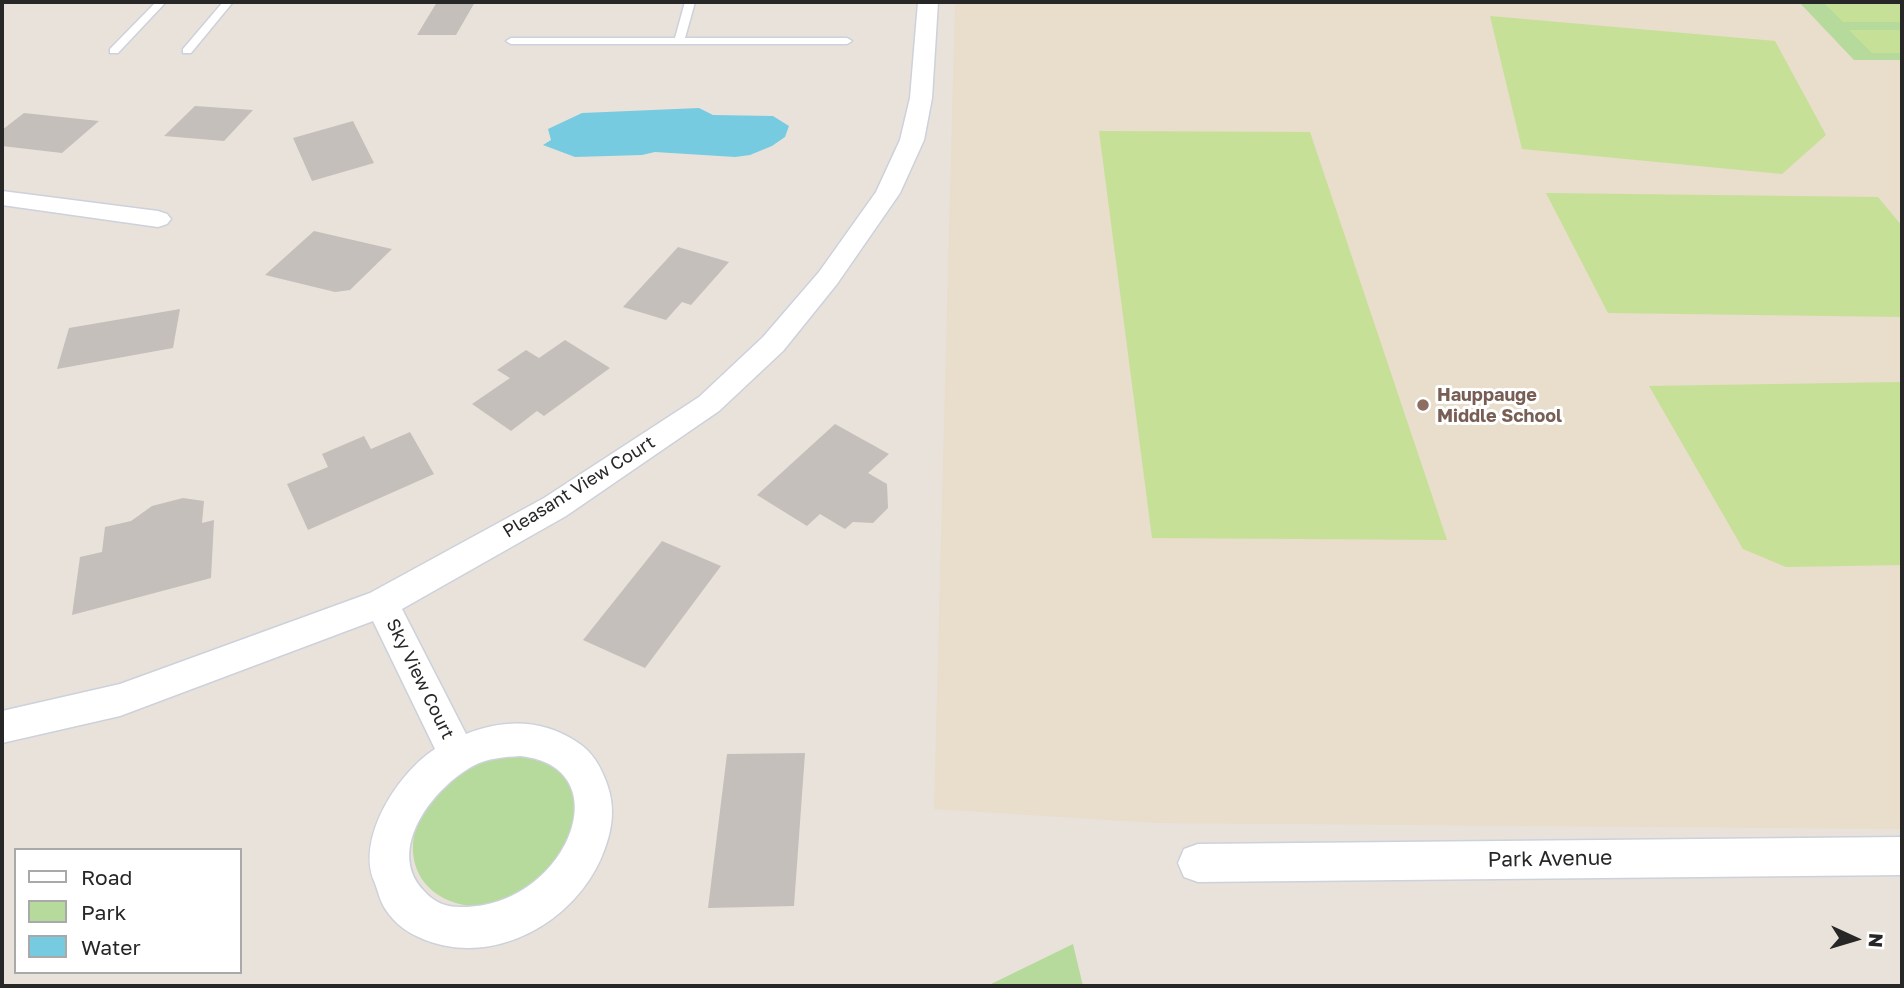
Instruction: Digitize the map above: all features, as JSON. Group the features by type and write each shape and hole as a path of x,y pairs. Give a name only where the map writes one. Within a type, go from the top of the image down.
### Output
{"street":[{"name":"Pleasant View Court","path":"2,727 120,700 382,603 555,507 709,404 773,344 828,278 888,193 908,151 920,98 928,2"},
{"path":"2,198 158,219"},
{"name":"Sky View Court","path":"382,603 457,755"},
{"name":"Sky View Court","path":"520,739 549,744 573,758 588,780 594,807 591,837 576,868 551,895 520,916 484,928 449,928 419,917 398,895 389,866 391,834 406,803 429,776 457,755 489,742 520,739"},
{"name":"Park Avenue","path":"1198,863 1902,856"}],"lane":[{"path":"114,51 161,2"},
{"path":"187,51 228,2"},
{"path":"679,41 690,2"},
{"path":"511,41 847,40"}],"shaded area":[{"name":"Hauppauge Middle School","path":"955,2 1902,2 1902,829 1156,823 934,809"}],"green space":[{"path":"1799,2 1902,2 1902,60 1854,60"},
{"path":"1823,2 1902,2 1902,22 1843,22"},
{"path":"1490,16 1775,41 1826,135 1782,174 1522,149"},
{"path":"1849,30 1902,30 1902,53 1872,53"},
{"path":"1099,131 1310,132 1447,540 1152,538"},
{"path":"1546,193 1878,197 1902,226 1902,317 1608,313"},
{"path":"1902,382 1902,565 1786,567 1743,549 1649,386"},
{"path":"502,755 538,758 559,769 572,786 576,797 576,830 568,847 530,889 515,898 498,903 464,905 445,898 430,888 420,875 414,860 416,827 435,794 449,780 474,765"},
{"path":"1073,944 1083,986 987,986"}],"water":[{"path":"699,108 713,115 773,116 789,126 785,137 772,146 750,155 735,157 655,152 642,155 575,157 543,145 551,140 548,129 582,113"}],"building":[{"path":"437,2 475,2 456,35 417,35"},
{"path":"195,106 253,110 224,141 164,136"},
{"path":"24,113 99,121 62,153 2,146 2,130"},
{"path":"353,121 374,163 312,181 293,138"},
{"path":"314,231 392,249 350,290 335,292 265,275"},
{"path":"678,247 729,262 691,305 682,302 666,320 623,307"},
{"path":"180,309 173,348 57,369 69,328"},
{"path":"565,340 610,368 544,416 537,411 511,431 472,404 510,378 497,370 526,350 539,358"},
{"path":"835,424 889,454 868,473 887,484 888,508 873,523 853,522 845,529 820,514 807,526 757,495"},
{"path":"410,432 434,474 308,530 287,484 328,467 322,454 364,436 371,449"},
{"path":"183,498 204,501 202,523 214,520 211,578 72,615 80,557 102,552 105,527 131,521 152,506"},
{"path":"662,541 721,566 645,668 583,640"},
{"path":"805,753 794,906 708,908 727,754"}],"place":[{"name":"Hauppauge Middle School","path":"1423,405"}]}
